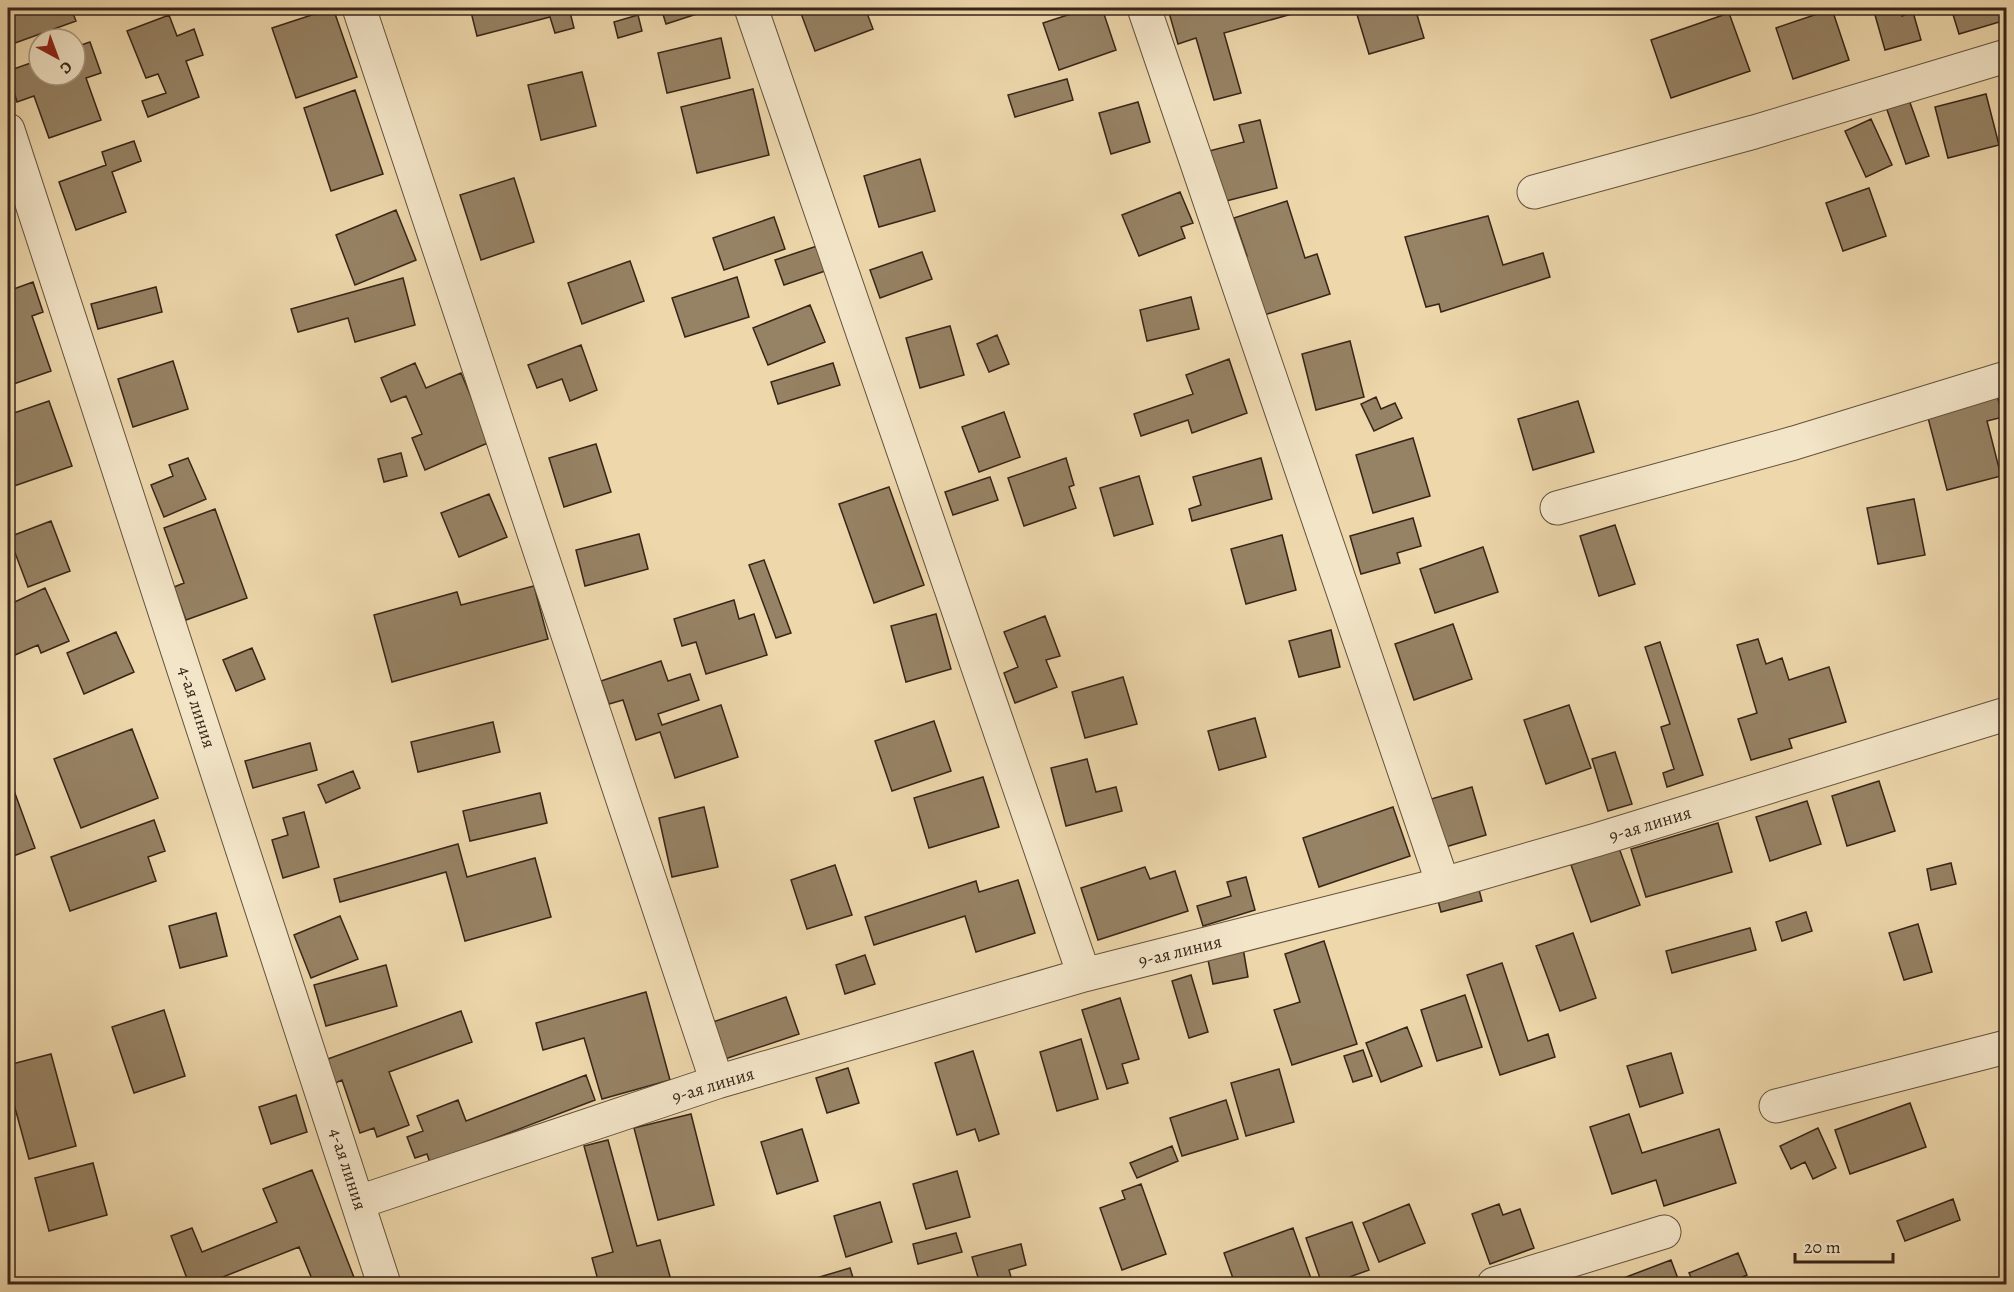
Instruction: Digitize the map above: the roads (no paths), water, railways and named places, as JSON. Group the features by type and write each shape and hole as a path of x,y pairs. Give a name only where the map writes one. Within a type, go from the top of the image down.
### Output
{"street":[{"path":"359,8 717,1082"},
{"path":"751,8 1084,975"},
{"path":"1144,8 1443,884"},
{"path":"1534,192 1754,132 2007,56"},
{"name":"4-ая линия","path":"8,130 384,1284"},
{"path":"1557,508 1794,443 2007,378"},
{"name":"9-ая линия","path":"359,1202 717,1082 1084,975 1443,884 1596,840 2007,714"},
{"path":"1776,1106 2007,1047"},
{"path":"1494,1284 1664,1232"}]}
